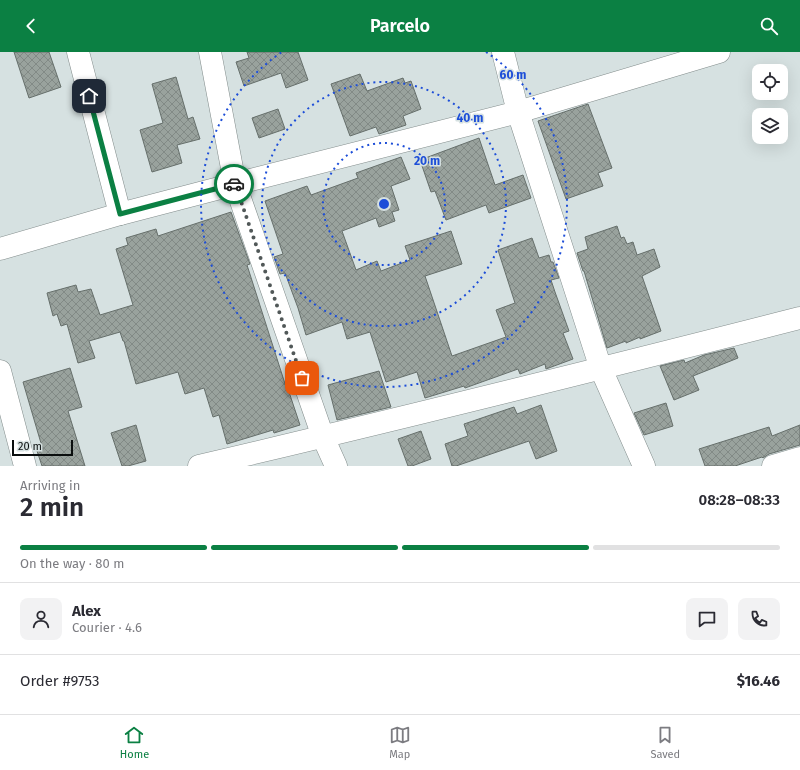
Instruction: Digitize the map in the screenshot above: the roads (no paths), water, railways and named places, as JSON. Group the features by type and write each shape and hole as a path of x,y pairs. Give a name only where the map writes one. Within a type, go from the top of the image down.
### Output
{"street":[{"path":"78,52 120,214"},
{"path":"210,52 235,184 323,437 336,466"},
{"path":"503,52 518,112 601,369 644,466"},
{"path":"0,249 120,214 518,112 719,52"},
{"path":"200,466 601,369 800,318"},
{"path":"0,371 25,466"},
{"path":"773,466 800,458"}]}
